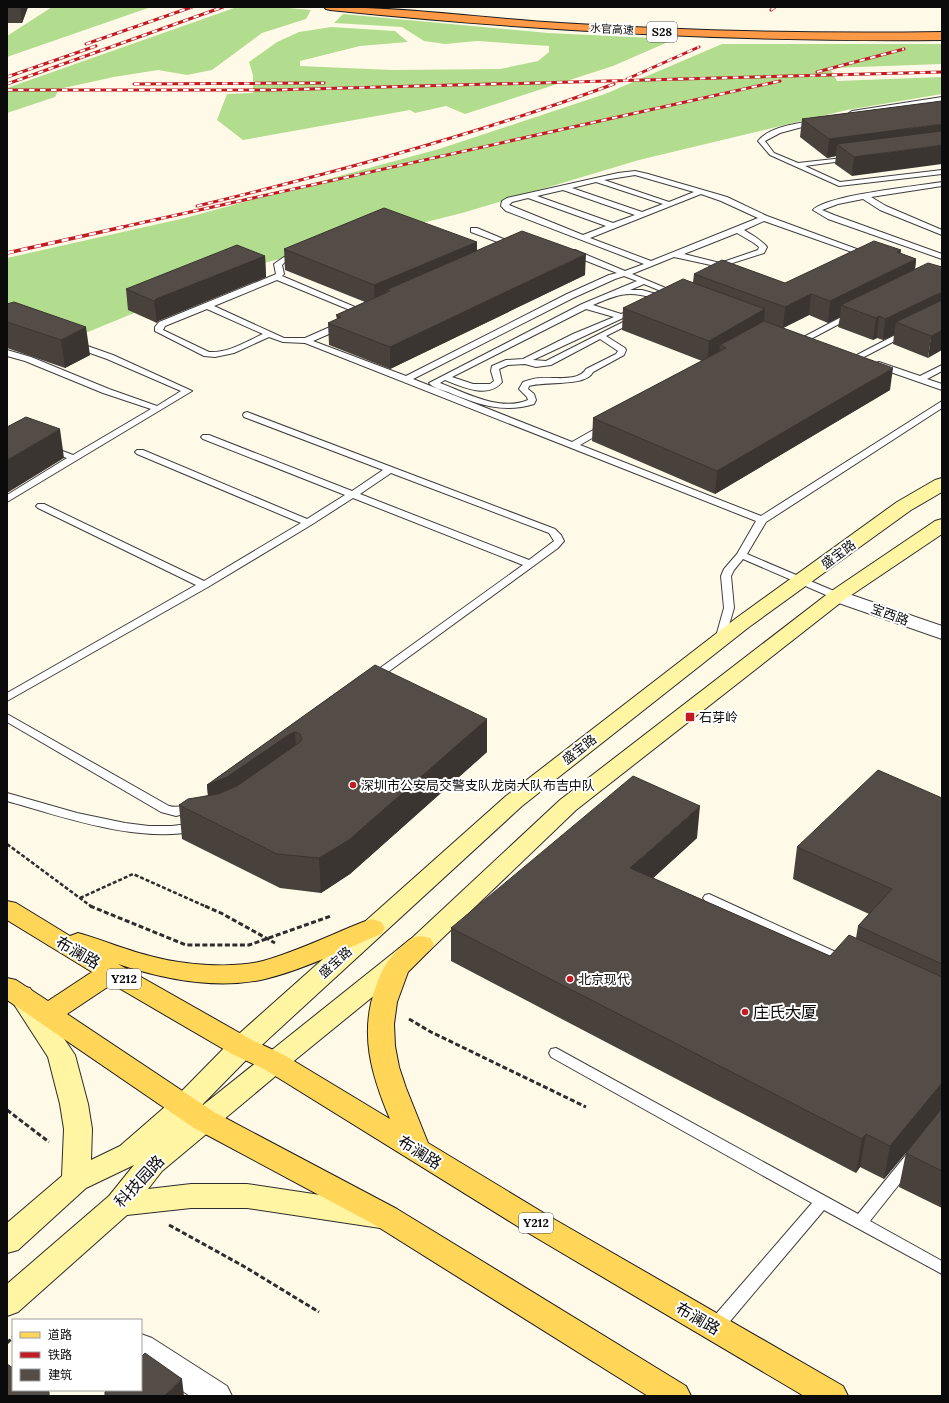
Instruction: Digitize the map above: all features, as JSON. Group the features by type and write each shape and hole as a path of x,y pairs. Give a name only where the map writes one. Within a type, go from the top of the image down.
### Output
{"highway":[{"name":"水官高速","path":"330,7 383,13 547,26 649,31 815,36 942,36"}],"main road":[{"name":"盛宝路","path":"242,1047 514,801 720,640 904,506 942,484"},
{"path":"417,1150 390,1082 381,1051 379,1027 385,994 397,968 568,805 838,596 942,525"},
{"name":"布澜路","path":"7,909 36,928 111,972 242,1047 274,1062 541,1226 832,1396"},
{"path":"36,928 152,966 189,972 224,974 263,970 300,958 372,928"},
{"path":"274,1062 421,944"},
{"path":"48,1014 111,972"},
{"path":"14,991 194,1113 386,1217 676,1396"},
{"path":"14,991 61,1055 74,1104 78,1129 76,1180"},
{"name":"科技园路","path":"7,1303 119,1204 194,1113 242,1047"},
{"name":"科技园路","path":"7,1241 76,1180 130,1154 274,1062"},
{"path":"119,1204 191,1196 247,1196 386,1217"}],"street":[{"name":"宝西路","path":"838,596 942,633"},
{"path":"142,1348 216,1396"}],"lane":[{"path":"843,115 942,99"},
{"path":"821,120 772,134 761,141 772,154 839,184 942,172"},
{"path":"797,165 858,157"},
{"path":"649,263 508,209 505,206 506,203 510,200 623,174 640,174 724,199 764,218 876,257"},
{"path":"596,180 669,204"},
{"path":"942,184 837,201 820,206 817,210 831,217 942,257"},
{"path":"564,187 643,215"},
{"path":"582,238 701,192"},
{"path":"530,196 613,226"},
{"path":"865,197 884,208 942,233"},
{"path":"406,380 447,357 599,282 625,274 649,263 738,230 764,218"},
{"path":"474,230 521,247 506,254"},
{"path":"671,255 684,256 720,265 761,251 763,247 757,241 738,230"},
{"path":"561,247 687,298"},
{"path":"269,334 226,353 214,355 207,354 159,331 159,327 162,324 277,277 280,274 278,264 284,259"},
{"path":"277,277 371,312 306,341"},
{"path":"600,336 622,350 620,355 589,371 588,374 581,379 568,381 533,381 526,384 523,389 529,394 532,400 531,402 521,406 504,406 486,402 433,383 585,306 644,281"},
{"path":"525,361 536,364 548,363 600,336 647,308 660,298 642,292 617,293"},
{"path":"207,306 283,340 306,341 762,520"},
{"path":"585,306 621,317"},
{"path":"444,377 468,386 485,388 497,384 498,379 495,368 499,365 525,361 576,336 647,308"},
{"path":"816,344 799,339 858,312"},
{"path":"914,329 853,356 942,387"},
{"path":"7,499 188,391 110,357 68,342"},
{"path":"7,353 28,359 106,392 158,409"},
{"path":"921,379 942,368"},
{"path":"720,640 729,608 726,576 729,569 741,555 762,520 942,404"},
{"path":"247,415 552,531 558,537 559,542 555,546 364,685"},
{"path":"571,446 612,423"},
{"path":"206,437 530,564"},
{"path":"41,446 74,458"},
{"path":"140,452 308,523"},
{"path":"7,698 204,585 308,523 390,470"},
{"path":"41,506 204,585"},
{"path":"741,555 838,596"},
{"path":"7,717 165,809 176,812 183,811 197,806 204,801"},
{"path":"7,796 91,821 121,826 178,828 204,825"},
{"path":"709,898 857,967"},
{"path":"556,1053 942,1268"},
{"path":"860,1222 918,1151"},
{"path":"715,1327 822,1202"}],"path":[{"path":"7,844 92,907 186,945 249,945 331,916"},
{"path":"80,898 133,874 221,913"},
{"path":"431,1032 586,1107"},
{"path":"7,1110 51,1144"},
{"path":"164,1222 246,1267 319,1312"}],"green space":[{"path":"52,7 151,7 7,57 7,36"},
{"path":"237,7 277,7 311,10 306,19 262,33 212,70 187,75 158,70 114,77 59,89 55,97 7,113 7,88"},
{"path":"343,14 548,33 675,39 613,66 465,114 446,106 415,113 410,110 243,140 217,120 227,94 253,93 253,75 249,62 277,42 299,32 331,27 395,31 408,42 360,46 300,61 300,66 393,70 500,69 538,61 549,52 549,46 477,41 445,44 424,41 402,27 334,23"},
{"path":"722,44 942,44 942,64 830,68 837,81 942,77 942,94 847,110 639,160 462,213 244,268 83,334 7,317 7,258 185,218 439,149 605,94"}],"building":[{"path":"942,101 942,124 829,139 802,119"},
{"path":"942,131 942,145 854,157 837,144"},
{"path":"384,208 477,242 374,285 284,249"},
{"path":"522,231 586,254 390,347 328,323 341,317 336,315 390,291 386,290"},
{"path":"874,241 901,250 897,252 916,259 830,301 811,294 785,307 694,274 722,260 785,283"},
{"path":"237,245 265,256 154,301 126,289"},
{"path":"928,263 942,267 942,292 885,319 879,316 876,318 841,305"},
{"path":"683,279 765,309 709,341 623,308"},
{"path":"942,300 942,330 931,336 896,322"},
{"path":"14,302 86,327 61,340 7,322 7,304"},
{"path":"764,321 893,368 717,471 593,418 726,348 720,345"},
{"path":"26,417 60,429 7,460 7,427"},
{"name":"深圳市公安局交警支队龙岗大队布吉中队","path":"375,665 487,719 349,840 319,858 277,854 179,805 188,799 218,794 237,786 300,742 302,739 300,734 295,732 290,734 227,777 207,785"},
{"path":"878,770 942,798 942,964 858,926 892,889 797,847"},
{"name":"庄氏大厦","path":"633,776 700,806 630,868 830,956 849,935 942,977 942,1083 890,1146 866,1134 862,1139 451,928"},
{"path":"942,1108 942,1171 906,1153"},
{"path":"145,1353 182,1379 164,1396 105,1396 106,1391 142,1391 142,1356"},
{"path":"7,1364 12,1367 12,1391 49,1392 49,1396 7,1396"}],"railway":[{"path":"86,44 192,7"},
{"path":"7,84 223,7"},
{"path":"771,10 775,7"},
{"path":"7,77 96,46"},
{"path":"627,79 699,47"},
{"path":"817,72 904,49"},
{"path":"7,90 272,90 942,72"},
{"path":"118,228 780,81"},
{"path":"134,84 324,83"},
{"path":"197,206 303,180 459,136 614,84"},
{"path":"7,253 123,227"}],"place":[{"name":"石芽岭","path":"690,717"},
{"name":"深圳市公安局交警支队龙岗大队布吉中队","path":"353,785"},
{"name":"北京现代","path":"570,979"},
{"name":"庄氏大厦","path":"745,1012"}]}
